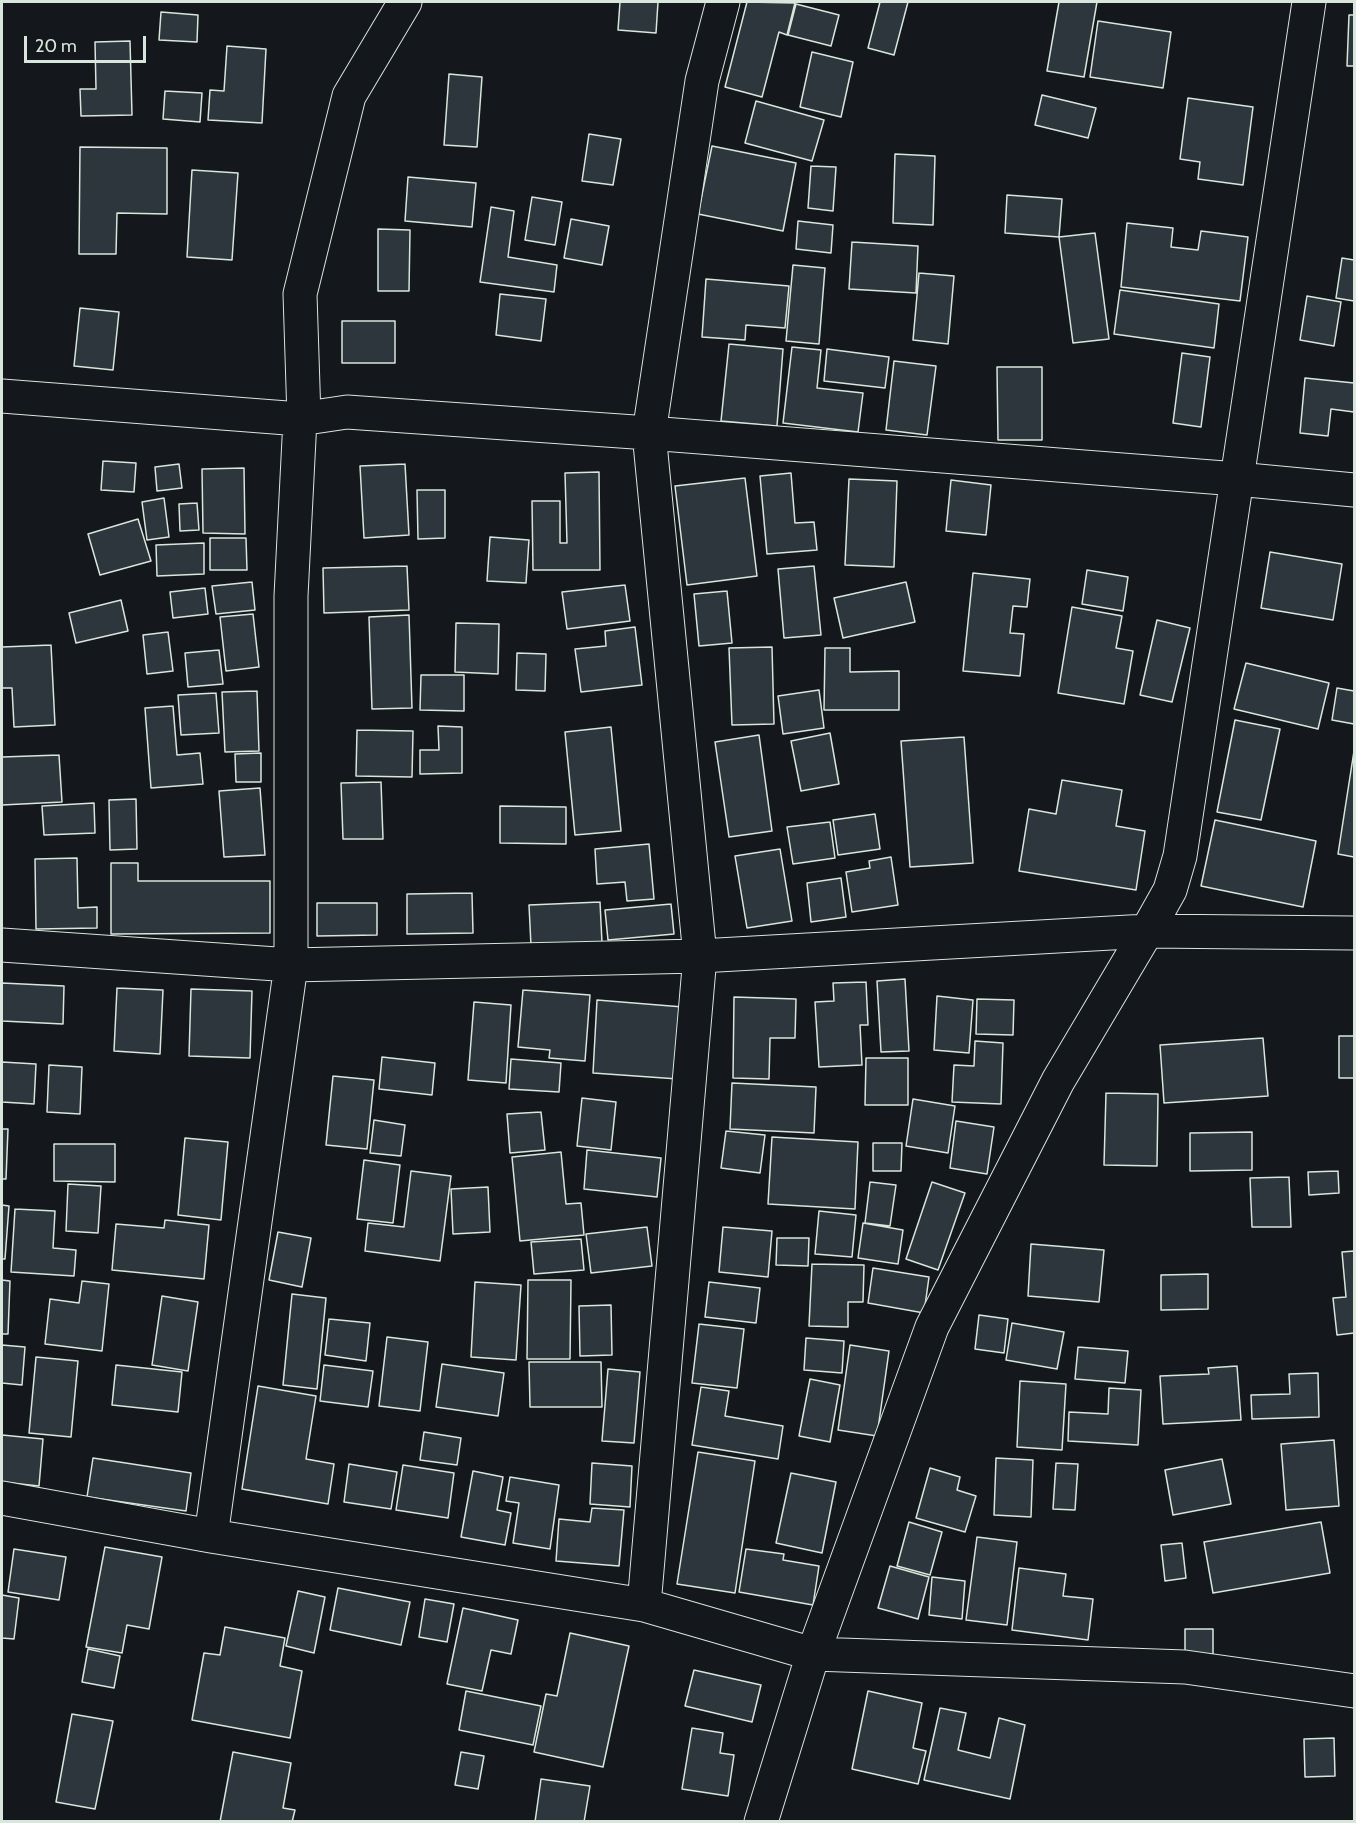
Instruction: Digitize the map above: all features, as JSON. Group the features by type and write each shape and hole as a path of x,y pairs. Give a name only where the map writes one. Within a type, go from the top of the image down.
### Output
{"street":[{"path":"211,1536 291,965 291,596 302,419 300,294 349,96 405,2"},
{"path":"644,1605 700,956 649,433 702,81 723,2"},
{"path":"761,1821 813,1654 933,1327 1058,1081 1170,890 1180,856 1310,2"},
{"path":"2,396 302,419 347,412 649,433 1354,490"},
{"path":"2,945 291,965 700,956 1147,931 1354,933"},
{"path":"2,1498 211,1536 644,1605 813,1654 1185,1667 1354,1691"}],"building":[{"path":"620,2 658,2 656,33 618,30"},
{"path":"747,2 795,3 787,35 779,32 762,97 725,87"},
{"path":"880,2 908,2 894,55 868,48"},
{"path":"1059,2 1097,2 1084,77 1047,71"},
{"path":"796,4 839,15 831,46 788,35"},
{"path":"161,12 198,15 197,42 159,40"},
{"path":"1349,15 1354,15 1354,66 1347,66"},
{"path":"1098,21 1171,32 1163,88 1090,77"},
{"path":"130,41 132,115 81,116 80,89 96,89 95,42"},
{"path":"227,46 266,49 262,123 208,120 210,90 224,91"},
{"path":"812,52 853,62 841,117 800,107"},
{"path":"449,74 482,77 477,147 444,145"},
{"path":"165,91 202,93 200,122 163,119"},
{"path":"1042,95 1096,108 1088,138 1035,125"},
{"path":"1188,98 1253,107 1243,185 1198,179 1200,162 1180,159"},
{"path":"756,101 824,120 812,161 745,143"},
{"path":"589,134 621,139 613,185 582,181"},
{"path":"712,146 796,163 783,231 698,214"},
{"path":"80,147 167,148 167,214 117,213 116,254 79,254"},
{"path":"895,154 935,156 933,225 893,223"},
{"path":"811,166 836,167 833,211 808,208"},
{"path":"192,170 238,173 232,260 187,257"},
{"path":"408,177 476,183 472,227 405,221"},
{"path":"1007,195 1062,199 1059,237 1005,233"},
{"path":"532,197 562,202 555,245 525,240"},
{"path":"491,207 514,211 508,257 557,265 554,292 480,282"},
{"path":"571,219 609,226 602,265 564,258"},
{"path":"798,221 833,225 831,253 796,249"},
{"path":"1127,223 1173,228 1171,247 1198,250 1201,231 1248,237 1240,301 1121,287"},
{"path":"378,229 410,230 409,291 378,291"},
{"path":"1095,233 1109,339 1073,343 1059,237"},
{"path":"852,242 918,246 916,293 849,289"},
{"path":"1342,258 1354,260 1354,301 1336,298"},
{"path":"793,265 825,268 819,344 786,341"},
{"path":"919,273 954,276 948,344 913,340"},
{"path":"706,279 789,286 785,328 746,325 745,340 702,337"},
{"path":"1120,290 1219,304 1214,348 1114,334"},
{"path":"500,294 546,299 541,341 496,335"},
{"path":"1307,296 1341,302 1334,346 1300,340"},
{"path":"80,308 119,312 113,370 74,366"},
{"path":"342,321 395,321 395,363 342,363"},
{"path":"729,344 783,349 777,426 721,421"},
{"path":"792,347 821,350 817,388 863,393 858,432 783,423"},
{"path":"827,349 889,357 885,388 824,381"},
{"path":"1182,353 1210,357 1201,427 1173,423"},
{"path":"894,361 936,366 927,435 886,430"},
{"path":"997,367 1042,367 1042,440 998,440"},
{"path":"1305,378 1354,383 1354,412 1331,409 1328,436 1300,433"},
{"path":"103,461 136,463 134,492 101,490"},
{"path":"179,464 182,488 157,491 155,467"},
{"path":"405,464 409,535 364,538 360,466"},
{"path":"244,468 245,534 203,533 202,469"},
{"path":"599,472 600,570 533,570 532,501 560,501 560,543 567,543 565,473"},
{"path":"791,473 795,523 814,522 817,550 767,554 760,476"},
{"path":"745,478 757,576 687,585 675,486"},
{"path":"849,479 897,481 894,567 845,565"},
{"path":"951,480 991,485 986,535 946,531"},
{"path":"417,490 445,490 445,538 418,539"},
{"path":"164,498 169,537 147,540 142,502"},
{"path":"197,503 199,530 180,531 179,504"},
{"path":"138,519 151,561 100,575 88,534"},
{"path":"490,537 529,540 526,583 487,581"},
{"path":"210,538 246,538 247,570 210,570"},
{"path":"204,543 204,574 157,576 156,545"},
{"path":"1270,552 1342,564 1333,620 1261,608"},
{"path":"407,566 409,610 324,613 323,568"},
{"path":"814,566 821,635 784,638 778,569"},
{"path":"1087,570 1128,577 1123,611 1082,604"},
{"path":"973,573 1030,579 1027,607 1013,606 1010,633 1024,634 1020,676 963,671"},
{"path":"252,582 255,610 216,614 212,586"},
{"path":"906,582 915,622 843,638 834,598"},
{"path":"625,585 630,621 567,629 562,592"},
{"path":"205,588 208,614 173,618 170,592"},
{"path":"727,591 732,643 699,646 694,594"},
{"path":"121,600 128,631 76,643 69,613"},
{"path":"1072,607 1122,616 1116,648 1133,651 1124,704 1058,693"},
{"path":"253,614 259,667 226,671 220,617"},
{"path":"409,615 412,708 372,709 369,617"},
{"path":"1157,620 1190,628 1172,702 1140,695"},
{"path":"456,623 499,624 498,674 455,672"},
{"path":"635,627 642,685 581,692 575,649 606,646 605,631"},
{"path":"168,632 173,671 147,674 143,635"},
{"path":"51,645 55,725 14,727 12,688 2,688 2,647"},
{"path":"772,647 774,724 732,725 729,648"},
{"path":"825,648 850,648 850,672 899,671 899,710 824,710"},
{"path":"219,650 223,684 188,687 185,653"},
{"path":"517,653 546,654 545,691 516,690"},
{"path":"1246,663 1329,683 1318,729 1234,709"},
{"path":"421,675 464,675 464,711 420,710"},
{"path":"1337,688 1354,691 1354,724 1332,720"},
{"path":"819,690 824,728 783,734 778,696"},
{"path":"257,691 259,751 225,752 222,692"},
{"path":"216,693 219,733 181,735 178,695"},
{"path":"173,706 177,755 200,753 203,784 151,788 145,708"},
{"path":"1235,720 1280,729 1261,820 1217,812"},
{"path":"438,726 462,727 462,773 420,774 420,750 439,750"},
{"path":"611,727 621,831 575,835 565,732"},
{"path":"357,730 413,731 412,777 356,776"},
{"path":"830,733 839,784 801,791 791,741"},
{"path":"759,735 772,831 729,837 715,742"},
{"path":"964,737 973,863 910,867 901,741"},
{"path":"1354,751 1354,857 1338,854"},
{"path":"261,753 261,782 236,782 235,754"},
{"path":"59,755 62,802 2,805 2,757"},
{"path":"1062,780 1122,790 1116,826 1145,831 1136,890 1019,871 1029,809 1056,814"},
{"path":"381,782 383,839 343,839 341,783"},
{"path":"260,788 265,855 224,857 219,791"},
{"path":"136,799 137,849 110,850 109,800"},
{"path":"94,803 95,833 44,835 42,806"},
{"path":"500,806 566,807 566,844 500,843"},
{"path":"875,814 880,849 838,855 833,820"},
{"path":"1215,820 1316,841 1303,907 1201,886"},
{"path":"830,822 835,858 793,864 787,827"},
{"path":"649,844 654,899 627,901 625,882 597,884 595,849"},
{"path":"780,849 792,921 747,928 735,856"},
{"path":"891,857 898,905 852,912 846,872 870,868 869,861"},
{"path":"77,858 78,908 97,907 97,928 36,929 35,859"},
{"path":"111,863 138,863 138,881 270,881 270,933 111,934"},
{"path":"841,878 846,917 811,922 807,883"},
{"path":"472,893 473,933 407,934 407,894"},
{"path":"600,902 602,943 531,946 529,905"},
{"path":"317,903 377,903 377,935 317,936"},
{"path":"671,904 674,934 608,940 605,910"},
{"path":"905,979 909,1051 881,1052 877,981"},
{"path":"866,982 868,1025 860,1025 862,1065 819,1067 815,1002 834,1001 833,983"},
{"path":"2,983 64,986 63,1024 2,1021"},
{"path":"117,988 163,990 160,1054 114,1051"},
{"path":"191,989 252,991 250,1058 189,1056"},
{"path":"523,990 590,995 585,1061 549,1058 550,1050 518,1047"},
{"path":"937,996 973,1000 969,1053 934,1050"},
{"path":"734,997 796,999 795,1038 770,1038 769,1079 733,1078"},
{"path":"977,999 1014,1000 1013,1035 976,1034"},
{"path":"597,1000 683,1007 678,1079 593,1073"},
{"path":"474,1002 511,1005 506,1083 468,1080"},
{"path":"1339,1036 1354,1036 1354,1078 1339,1078"},
{"path":"1263,1038 1268,1096 1164,1103 1160,1045"},
{"path":"975,1041 1003,1043 1001,1104 952,1102 954,1065 974,1066"},
{"path":"382,1057 435,1063 432,1095 379,1089"},
{"path":"866,1058 908,1058 908,1105 865,1105"},
{"path":"511,1059 561,1063 559,1092 509,1089"},
{"path":"2,1062 36,1064 34,1104 2,1102"},
{"path":"49,1065 82,1067 80,1114 47,1112"},
{"path":"333,1076 374,1080 367,1149 326,1145"},
{"path":"732,1083 816,1087 814,1133 730,1129"},
{"path":"1106,1093 1158,1094 1157,1166 1104,1165"},
{"path":"582,1098 616,1102 611,1150 577,1146"},
{"path":"913,1099 955,1106 948,1153 906,1146"},
{"path":"541,1112 545,1150 510,1153 507,1114"},
{"path":"374,1120 405,1125 401,1156 370,1153"},
{"path":"956,1121 994,1127 987,1174 950,1168"},
{"path":"2,1129 8,1129 6,1179 2,1179"},
{"path":"726,1131 765,1135 760,1173 721,1168"},
{"path":"1252,1132 1252,1170 1190,1171 1190,1133"},
{"path":"772,1137 858,1142 855,1209 768,1204"},
{"path":"185,1138 228,1142 221,1220 178,1215"},
{"path":"873,1143 902,1143 901,1171 873,1171"},
{"path":"54,1144 115,1144 115,1182 54,1181"},
{"path":"587,1150 661,1158 657,1197 584,1189"},
{"path":"561,1152 566,1204 581,1203 584,1235 520,1241 512,1157"},
{"path":"364,1160 400,1165 393,1223 357,1219"},
{"path":"411,1171 451,1176 440,1261 365,1251 368,1223 404,1227"},
{"path":"1338,1171 1339,1193 1309,1195 1308,1172"},
{"path":"1289,1177 1291,1227 1252,1227 1250,1178"},
{"path":"870,1182 896,1185 890,1226 865,1223"},
{"path":"932,1182 965,1193 938,1270 906,1259"},
{"path":"68,1184 101,1186 98,1233 66,1231"},
{"path":"488,1187 490,1232 453,1234 451,1189"},
{"path":"2,1205 9,1206 5,1259 2,1259"},
{"path":"15,1209 55,1211 53,1248 76,1250 74,1276 11,1272"},
{"path":"819,1211 856,1215 852,1257 815,1254"},
{"path":"165,1220 209,1225 204,1279 112,1270 116,1224 164,1228"},
{"path":"863,1223 903,1230 898,1264 858,1258"},
{"path":"647,1227 652,1266 591,1273 586,1234"},
{"path":"723,1227 772,1231 768,1277 719,1272"},
{"path":"278,1232 311,1238 302,1287 269,1280"},
{"path":"777,1238 809,1238 808,1266 776,1265"},
{"path":"581,1239 584,1270 534,1274 531,1242"},
{"path":"1031,1244 1104,1250 1099,1302 1028,1296"},
{"path":"1354,1251 1354,1333 1337,1335 1333,1298 1346,1297 1342,1252"},
{"path":"812,1264 864,1265 863,1302 848,1302 848,1327 809,1326"},
{"path":"873,1268 929,1277 924,1313 868,1303"},
{"path":"1208,1274 1208,1309 1161,1310 1161,1275"},
{"path":"2,1280 10,1281 8,1334 2,1334"},
{"path":"528,1280 571,1280 570,1359 527,1359"},
{"path":"82,1281 109,1284 102,1351 45,1344 50,1299 79,1303"},
{"path":"475,1282 521,1285 516,1360 471,1357"},
{"path":"709,1282 760,1288 756,1323 705,1317"},
{"path":"292,1294 326,1298 317,1389 283,1385"},
{"path":"162,1296 198,1302 188,1371 152,1365"},
{"path":"611,1305 612,1355 580,1356 579,1306"},
{"path":"979,1315 1008,1319 1004,1353 975,1349"},
{"path":"329,1319 370,1323 366,1361 325,1355"},
{"path":"1012,1323 1064,1332 1057,1369 1006,1360"},
{"path":"699,1324 744,1329 737,1388 692,1383"},
{"path":"387,1337 428,1342 420,1411 379,1406"},
{"path":"806,1338 844,1341 842,1373 804,1370"},
{"path":"2,1345 25,1347 22,1385 2,1383"},
{"path":"850,1345 889,1351 877,1436 838,1430"},
{"path":"1078,1347 1128,1351 1125,1383 1075,1379"},
{"path":"36,1357 78,1361 71,1437 29,1433"},
{"path":"529,1362 601,1362 602,1407 530,1407"},
{"path":"442,1364 504,1373 498,1416 436,1407"},
{"path":"116,1365 182,1372 178,1412 112,1405"},
{"path":"324,1365 373,1371 368,1407 320,1401"},
{"path":"1237,1366 1241,1420 1163,1424 1160,1376 1209,1374 1208,1368"},
{"path":"608,1369 640,1372 634,1443 602,1441"},
{"path":"1318,1373 1319,1417 1252,1419 1251,1395 1290,1394 1289,1374"},
{"path":"810,1379 840,1385 830,1442 799,1436"},
{"path":"1020,1381 1066,1384 1062,1450 1017,1447"},
{"path":"258,1386 316,1396 306,1459 334,1464 328,1504 242,1489"},
{"path":"701,1387 729,1391 725,1416 783,1426 778,1459 692,1445"},
{"path":"1109,1388 1141,1390 1138,1445 1068,1441 1069,1412 1108,1414"},
{"path":"424,1432 461,1438 457,1465 420,1460"},
{"path":"2,1435 43,1439 39,1486 2,1482"},
{"path":"1334,1440 1339,1506 1286,1510 1281,1444"},
{"path":"698,1452 755,1461 735,1593 677,1584"},
{"path":"93,1458 191,1473 186,1511 87,1497"},
{"path":"996,1458 1033,1460 1031,1517 994,1515"},
{"path":"1222,1459 1231,1504 1173,1515 1165,1470"},
{"path":"592,1463 632,1466 630,1507 590,1504"},
{"path":"1056,1463 1078,1464 1075,1510 1053,1509"},
{"path":"349,1464 397,1472 391,1509 344,1502"},
{"path":"403,1465 454,1473 448,1518 396,1510"},
{"path":"930,1468 960,1477 957,1490 976,1496 965,1532 916,1518"},
{"path":"473,1471 503,1477 497,1510 511,1513 505,1545 461,1537"},
{"path":"791,1473 836,1482 822,1553 776,1543"},
{"path":"510,1477 559,1485 550,1549 513,1543 519,1503 506,1501"},
{"path":"592,1508 624,1510 619,1566 556,1561 559,1519 590,1522"},
{"path":"909,1522 942,1532 930,1575 897,1566"},
{"path":"1321,1522 1330,1573 1213,1593 1204,1542"},
{"path":"977,1537 1017,1542 1007,1625 966,1620"},
{"path":"1182,1543 1186,1578 1165,1581 1161,1545"},
{"path":"105,1547 162,1557 149,1629 127,1625 122,1653 86,1647"},
{"path":"14,1549 66,1557 59,1600 8,1592"},
{"path":"746,1549 784,1554 783,1560 819,1566 813,1605 739,1592"},
{"path":"890,1566 929,1577 918,1619 878,1608"},
{"path":"1019,1568 1066,1574 1063,1596 1093,1599 1088,1640 1012,1630"},
{"path":"932,1577 965,1581 962,1619 929,1615"},
{"path":"338,1588 410,1602 401,1645 330,1630"},
{"path":"298,1591 325,1597 314,1653 286,1646"},
{"path":"2,1595 19,1598 14,1639 2,1638"},
{"path":"425,1599 454,1604 447,1642 419,1637"},
{"path":"463,1608 518,1620 511,1654 491,1650 482,1691 447,1684"},
{"path":"225,1627 285,1638 280,1666 302,1671 290,1738 192,1720 204,1653 220,1655"},
{"path":"1185,1629 1213,1629 1213,1660 1185,1660"},
{"path":"570,1633 629,1646 603,1767 534,1752 546,1694 557,1696"},
{"path":"88,1649 120,1656 114,1688 82,1682"},
{"path":"694,1670 761,1685 752,1722 685,1706"},
{"path":"466,1691 541,1706 533,1745 459,1730"},
{"path":"868,1691 922,1703 913,1748 926,1751 918,1784 852,1769"},
{"path":"940,1708 966,1713 958,1750 990,1758 999,1718 1025,1725 1010,1799 924,1780"},
{"path":"72,1714 113,1721 95,1809 56,1802"},
{"path":"692,1728 723,1733 720,1753 734,1755 728,1796 682,1789"},
{"path":"1334,1738 1335,1776 1305,1777 1304,1739"},
{"path":"233,1752 291,1763 283,1808 295,1810 292,1822 220,1822"},
{"path":"461,1752 484,1756 478,1789 455,1785"},
{"path":"541,1779 590,1786 584,1822 535,1822"}]}
